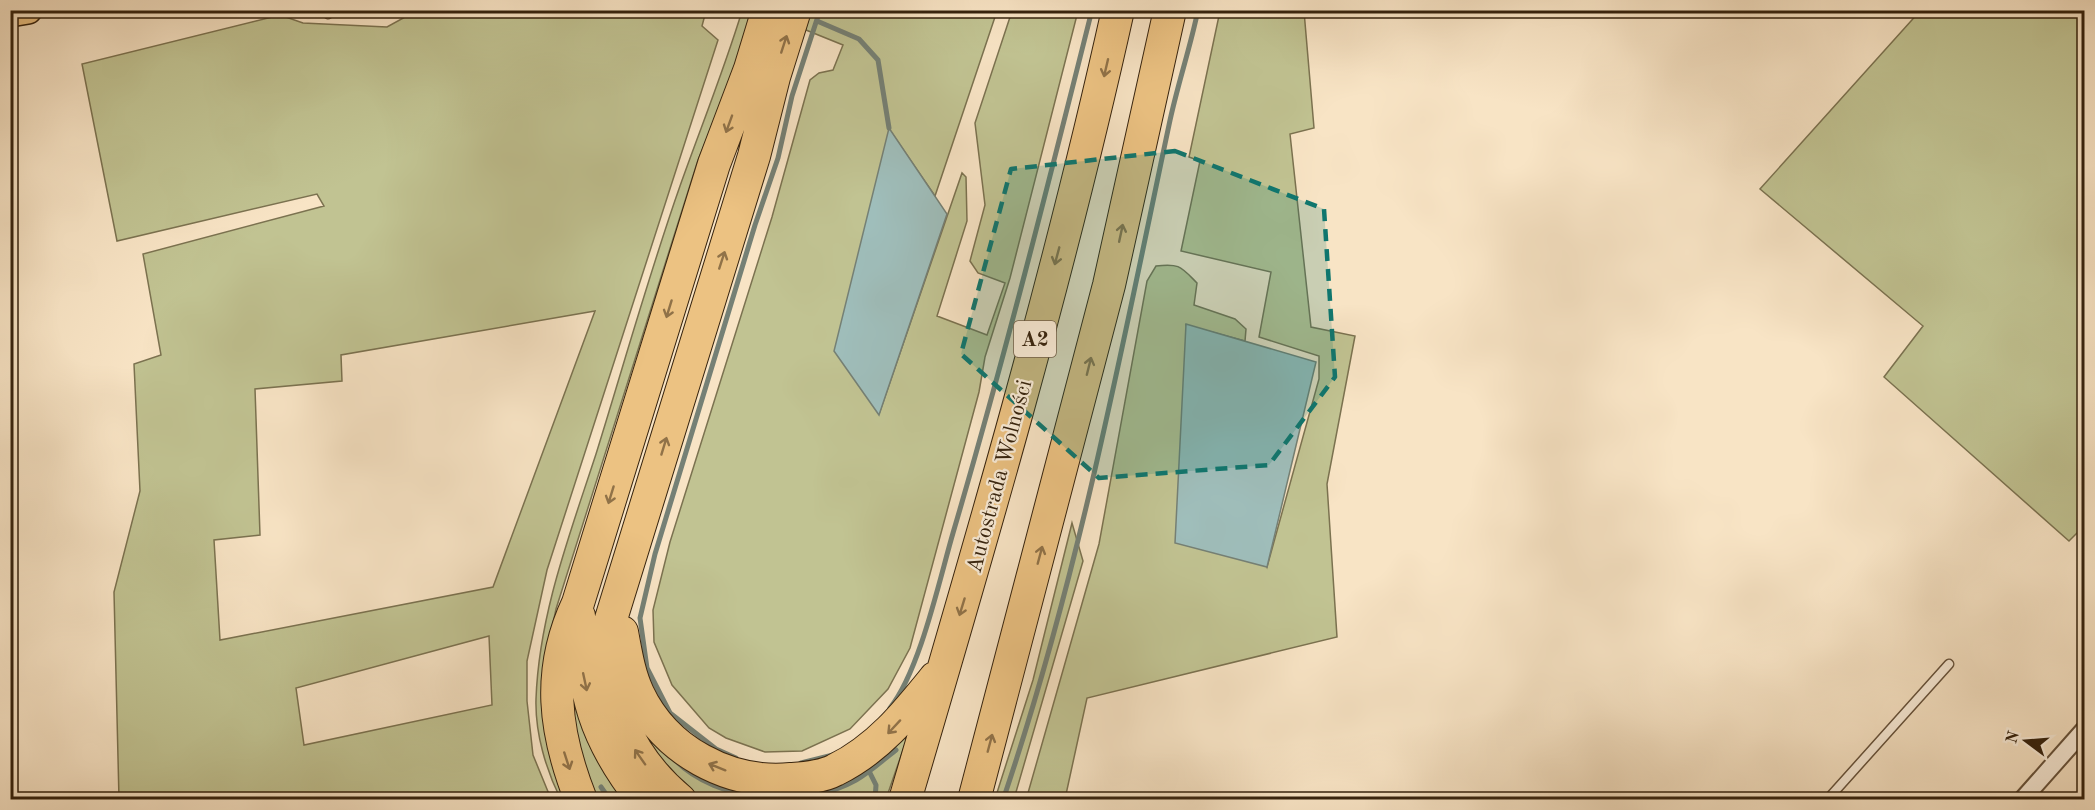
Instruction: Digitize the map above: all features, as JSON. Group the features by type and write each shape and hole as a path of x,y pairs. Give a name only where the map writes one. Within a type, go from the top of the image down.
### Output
{"highway":[{"path":"581,800 562,747 557,694 560,650 578,603 714,164 750,69 768,10"},
{"path":"680,800 650,771 634,749 614,701 606,652 607,632 618,603 675,409 754,156 774,77 795,10"},
{"name":"Autostrada Wolności","path":"905,800 983,536 1098,100 1118,10"},
{"path":"974,800 1110,285 1170,10"},
{"path":"578,603 583,675 594,720 615,761 644,800"},
{"path":"618,603 630,671 639,694 654,719 692,756 741,777 770,781 808,778 834,771 888,734 945,666"}],"main road":[{"path":"10,13 28,10"}],"street":[{"path":"2022,800 2085,730"}],"lane":[{"path":"1827,800 1949,664"}],"highlighted area":[{"path":"1175,151 1324,209 1335,377 1269,465 1099,478 961,354 1011,169"}],"green space":[{"path":"416,11 706,11 702,26 718,40 547,570 527,661 527,701 533,755 551,799 119,799 114,592 140,491 134,364 161,355 143,254 324,206 317,194 117,241 82,64 280,15 303,23 387,27","holes":["595,311 493,587 220,640 214,540 260,535 255,389 342,381 341,355","489,636 492,705 304,745 296,688"]},
{"path":"742,11 753,11 731,81 698,160 556,609 543,672 569,799 561,800 542,751 536,712 538,667 549,605 658,252"},
{"path":"808,11 997,11 935,196 889,129 879,414 962,173 966,177 967,221 937,316 987,335 1005,283 978,273 970,261 985,205 975,123 1012,11 1078,11 1010,278 985,357 979,392 910,648 888,689 850,729 802,751 765,752 726,738 709,728 672,685 654,642 653,610 670,542 772,217 810,80 819,73 833,70 843,45 801,28"},
{"path":"1220,11 1304,11 1314,128 1290,134 1311,327 1355,336 1327,484 1337,637 1087,698 1065,799 1026,800 1099,544 1147,281 1156,266 1180,267 1197,283 1194,305 1235,319 1246,329 1245,341 1186,325 1267,567 1319,379 1319,356 1259,337 1271,272 1181,251 1200,161 1189,157"},
{"path":"1920,11 2084,11 2084,526 2069,541 1884,377 1923,326 1760,189"},
{"path":"1072,523 1083,561 1014,799 995,799 1033,680"},
{"path":"571,657 628,799 597,799 577,759 570,722"},
{"path":"631,699 762,790 912,724 886,799 697,799 687,794 655,761"}],"water":[{"path":"889,128 947,214 879,415 834,351"},
{"path":"1186,324 1316,362 1267,567 1175,543"}],"waterway":[{"path":"736,758 716,749 670,713 647,668 640,618 655,554 755,225 778,158 792,96 820,10"},
{"path":"890,708 911,671 935,599 1008,338 1092,10"},
{"path":"1003,800 1030,717 1076,549 1115,380 1172,110 1198,10"},
{"path":"817,21 859,39 878,60 889,128"},
{"path":"675,760 693,774 737,793 787,798 811,796 835,790 861,777 896,750"},
{"path":"801,763 833,755"},
{"path":"869,771 876,785 875,800"},
{"path":"601,787 610,800"}]}
